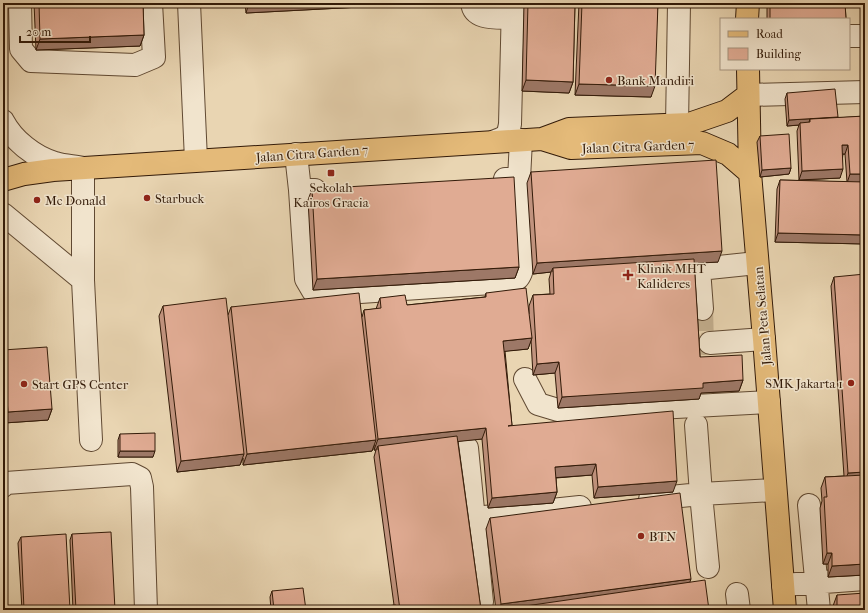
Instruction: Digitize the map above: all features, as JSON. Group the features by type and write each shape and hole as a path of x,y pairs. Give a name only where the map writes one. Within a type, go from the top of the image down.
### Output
{"main road":[{"path":"747,18 748,3"},
{"name":"Jalan Peta Selatan","path":"748,70 750,173 785,610"},
{"name":"Jalan Citra Garden 7","path":"3,180 24,174 53,170 532,139 569,129 689,124 727,111 748,96"},
{"name":"Jalan Citra Garden 7","path":"532,139 571,148 702,143 728,154 750,173"}],"street":[{"path":"20,3 21,49 31,62 135,65 154,57 150,3"},
{"path":"190,3 196,160"},
{"path":"472,3 472,8 478,15 485,17 513,10 509,132 505,137 495,141"},
{"path":"677,125 679,3"},
{"path":"850,36 865,36"},
{"path":"748,96 865,92"},
{"name":"Jalan Citra Garden 7","path":"3,121 8,131 29,151 54,163 83,168"},
{"path":"296,154 306,279 313,291 331,294 506,282 518,279 524,260 519,179 532,139"},
{"path":"83,168 83,280 91,440"},
{"path":"487,181 519,179"},
{"path":"300,190 332,189"},
{"path":"3,214 83,280"},
{"path":"702,309 699,269 758,263"},
{"path":"710,343 764,339"},
{"path":"525,379 538,404 558,410 584,412 769,402"},
{"path":"696,425 708,567"},
{"path":"467,448 482,602"},
{"path":"3,486 6,483 132,474 140,478 142,487 146,610"},
{"path":"632,501 702,494 775,490"},
{"path":"475,518 601,505"},
{"path":"810,505 819,610"},
{"path":"783,585 865,580"}],"building":[{"path":"39,3 143,3 144,35 40,39"},
{"path":"528,3 575,3 573,82 526,80"},
{"path":"582,3 658,3 655,86 579,84"},
{"path":"770,3 845,3 846,18 770,18"},
{"path":"835,89 838,117 789,120 787,93"},
{"path":"865,116 865,174 850,174 848,145 842,145 843,169 802,171 800,123 810,122 810,119"},
{"path":"789,134 791,168 762,170 760,136"},
{"path":"716,160 722,251 537,263 531,172"},
{"path":"514,177 519,267 317,279 312,189"},
{"path":"780,180 865,182 865,235 778,233"},
{"path":"694,259 700,357 742,355 743,380 703,383 703,388 562,397 559,362 537,364 533,295 554,294 553,268"},
{"name":"SMK Jakarta 1","path":"865,274 865,472 848,473 834,277"},
{"path":"526,288 532,338 503,341 512,425 508,426 673,411 677,481 598,487 596,464 555,467 557,492 492,498 486,428 378,439 364,310 381,308 380,298 405,295 407,305 486,297 486,293"},
{"path":"359,293 376,440 247,454 231,307"},
{"path":"226,298 244,454 181,461 163,306"},
{"name":"Start GPS Center","path":"47,347 52,409 8,412 3,350"},
{"path":"155,433 155,451 120,451 120,434"},
{"path":"457,436 481,610 400,610 378,446"},
{"path":"865,475 865,564 832,566 832,553 827,553 824,497 827,497 825,477"},
{"path":"680,493 691,579 501,604 490,518"},
{"path":"111,532 115,610 76,610 72,534"},
{"path":"66,534 70,610 24,610 21,537"},
{"path":"705,580 709,610 505,609"},
{"path":"303,588 306,610 274,610 272,591"},
{"path":"865,593 865,610 837,610 837,595"},
{"path":"396,605 397,610 366,610"}],"tunnel":[{"path":"702,309 703,344 710,343"}],"place":[{"name":"Bank Mandiri","path":"609,80"},
{"name":"Sekolah Kairos Gracia","path":"331,173"},
{"name":"Starbuck","path":"147,198"},
{"name":"Mc Donald","path":"37,200"},
{"name":"Klinik MHT Kalideres","path":"628,275"},
{"name":"SMK Jakarta 1","path":"851,383"},
{"name":"Start GPS Center","path":"24,384"},
{"name":"BTN","path":"641,536"}]}
